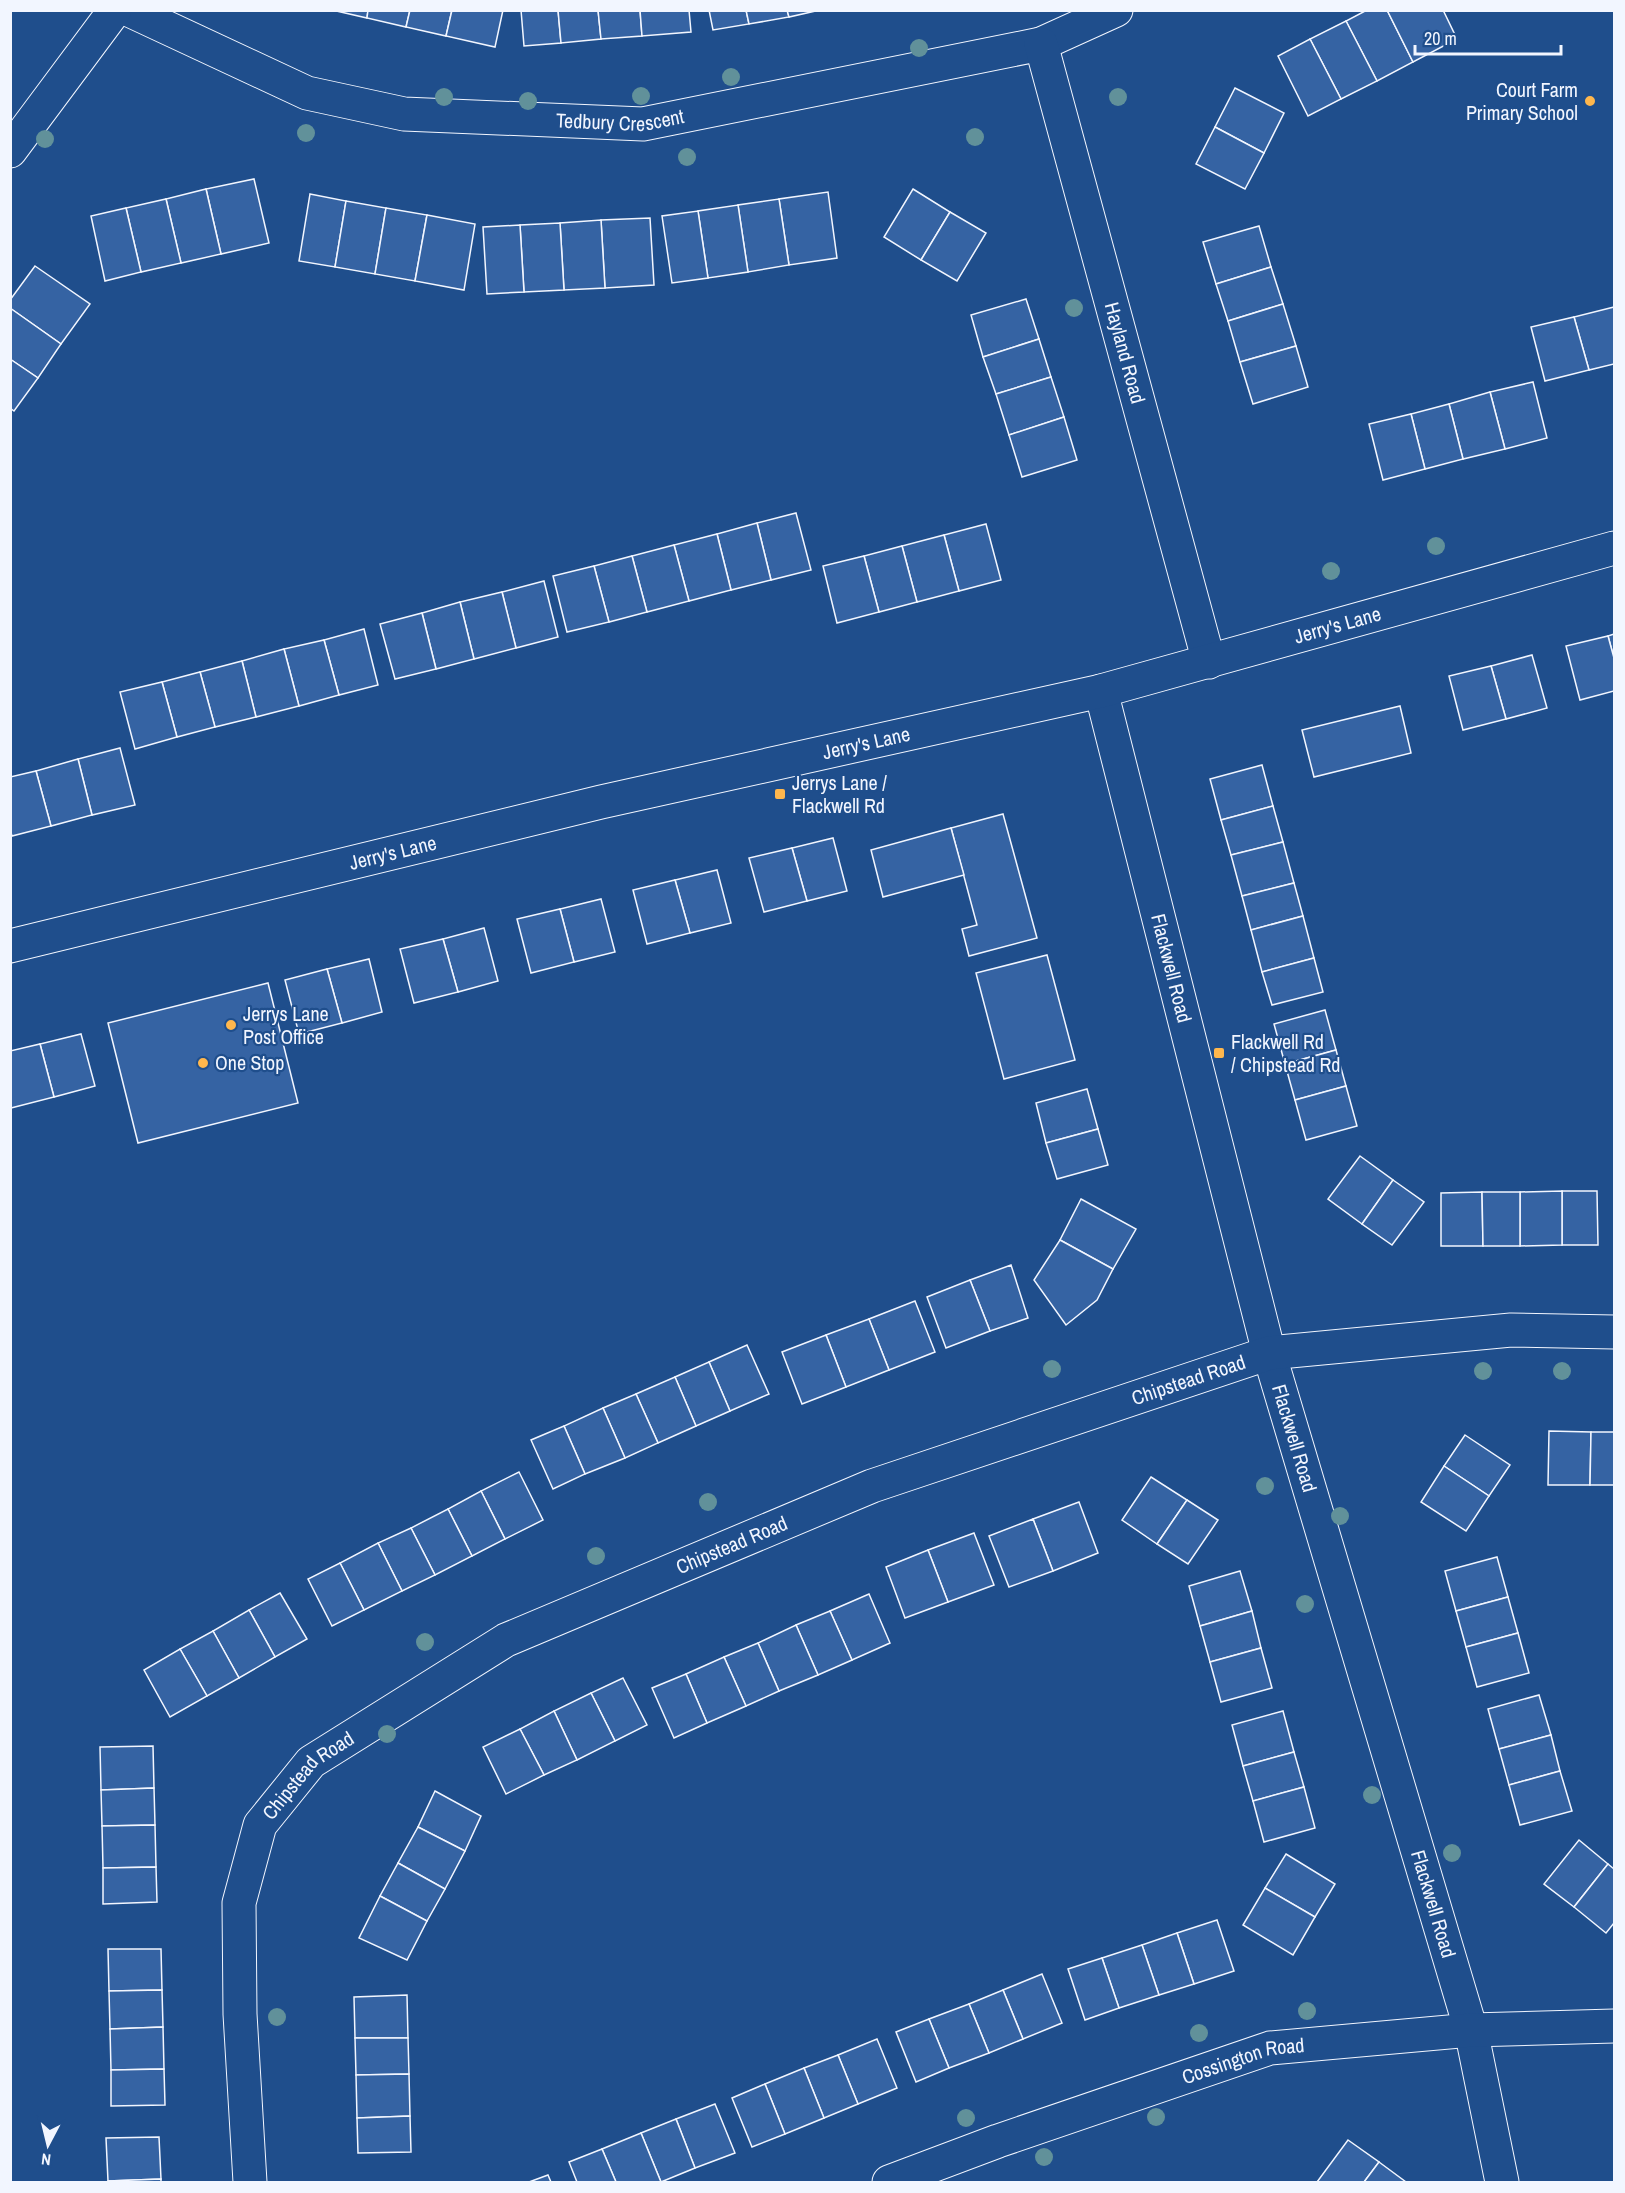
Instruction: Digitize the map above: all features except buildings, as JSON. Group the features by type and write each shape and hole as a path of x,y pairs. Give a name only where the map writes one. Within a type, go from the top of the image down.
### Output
{"street":[{"path":"10,151 114,10"},
{"name":"Tedbury Crescent","path":"129,10 307,93 404,114 643,124 1041,44 1116,10"},
{"name":"Hayland Road","path":"1041,44 1209,662"},
{"name":"Jerry's Lane","path":"10,946 601,802 1101,691 1614,548"},
{"name":"Flackwell Road","path":"1101,691 1269,1353 1471,2030 1503,2182"},
{"name":"Chipstead Road","path":"250,2182 240,2014 239,1904 260,1825 311,1762 506,1640 872,1486 1269,1353 1511,1330 1614,1332"},
{"name":"Cossington Road","path":"890,2182 998,2141 1270,2048 1471,2030 1614,2026"}],"place":[{"name":"Court Farm Primary School","path":"1590,101"},
{"name":"Jerrys Lane / Flackwell Rd","path":"780,794"},
{"name":"Jerrys Lane Post Office","path":"231,1025"},
{"name":"Flackwell Rd / Chipstead Rd","path":"1219,1053"},
{"name":"One Stop","path":"203,1063"}]}
